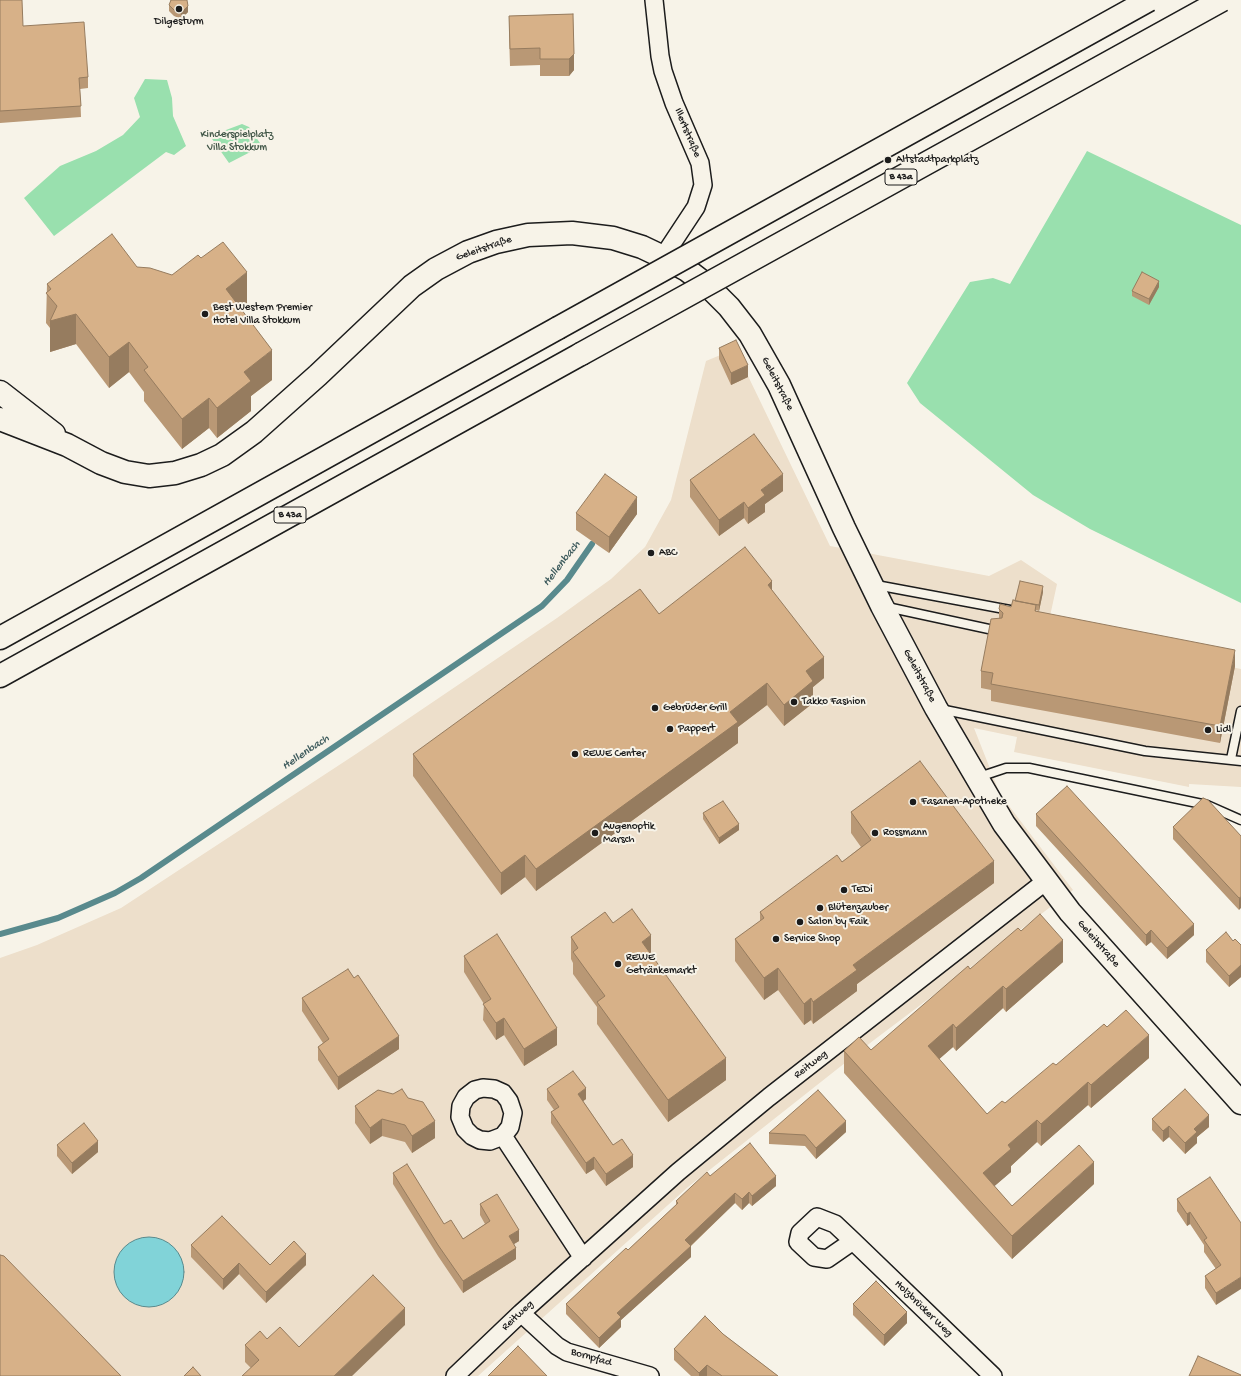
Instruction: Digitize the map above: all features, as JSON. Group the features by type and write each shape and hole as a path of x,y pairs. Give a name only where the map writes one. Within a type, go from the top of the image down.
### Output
{"main road":[{"path":"0,638 1149,0"},
{"name":"B 43a","path":"0,676 1222,0"},
{"name":"Geleitstraße","path":"0,419 67,446 101,463 136,475 164,476 208,462 222,455 254,432 318,375 412,286 453,259 496,242 528,235 572,233 613,238 664,256 687,270 709,287 729,307 750,334 779,385 844,528 882,606 936,708 1004,824 1046,881 1109,958 1241,1103"},
{"name":"Geleitstraße","path":"0,392 67,446"}],"street":[{"name":"Illertstraße","path":"654,0 663,71 674,103 700,163 703,184 696,207 664,256"},
{"name":"Reitweg","path":"455,1376 521,1313 678,1172 769,1097 1046,881"},
{"path":"503,1136 583,1258"},
{"name":"Holzbrücker Weg","path":"853,1241 993,1376"},
{"name":"Bornpfad","path":"521,1313 557,1346 567,1352 639,1371 650,1376"}],"lane":[{"path":"871,584 1016,612"},
{"path":"882,606 998,631"},
{"path":"936,708 1145,751 1241,761"},
{"path":"1230,759 1241,711"},
{"path":"976,778 1006,768 1029,768 1207,805 1241,820"}],"shaded area":[{"path":"735,349 830,546 989,576 1021,560 1057,584 1047,630 1241,669 1241,787 1189,784 1189,787 1014,752 1017,737 974,728 1000,794 1073,890 874,1040 688,1187 478,1376 0,1376 0,958 37,945 121,908 356,754 557,618 611,579 645,547 671,500 706,361"}],"green space":[{"path":"145,79 167,80 172,98 173,116 186,146 174,155 166,152 54,236 24,198 60,166 96,151 123,135 140,117 134,98"},
{"name":"Kinderspielplatz Villa Stokkum","path":"242,124 249,127 262,146 229,163 210,136"},
{"path":"1087,151 1241,225 1241,603 1090,529 1033,495 920,403 907,383 970,282 993,278 1010,284"}],"water":[{"path":"142,1237 156,1237 169,1243 178,1252 184,1265 182,1285 174,1297 156,1307 142,1307 129,1301 120,1292 114,1279 114,1265 120,1252 129,1243"}],"building":[{"path":"0,0 22,0 23,26 84,22 88,77 79,78 81,106 0,111"},
{"name":"Dilgesturm","path":"171,0 187,0 188,6 181,13 174,10 169,5"},
{"path":"573,14 574,54 569,59 540,59 540,48 510,49 509,16"},
{"path":"112,234 137,267 150,268 172,275 198,255 201,258 223,242 247,272 226,289 272,350 244,372 251,381 217,408 209,398 182,419 144,370 148,367 129,342 109,357 76,314 50,321 57,306 46,293 51,289 47,284"},
{"path":"1142,272 1159,281 1149,299 1132,291"},
{"path":"736,340 748,365 731,373 719,348"},
{"path":"754,434 783,474 761,490 765,495 748,508 744,502 719,520 690,480"},
{"path":"605,474 637,497 609,537 576,513"},
{"path":"745,547 772,581 768,585 824,657 806,671 813,681 784,705 767,683 730,712 738,722 536,869 525,855 501,873 413,754 640,589 659,614"},
{"path":"1020,581 1043,586 1039,605 1015,601"},
{"path":"1013,600 1036,605 1035,611 1235,650 1220,726 991,684 993,673 981,671 991,619 1002,618 1003,613 999,609 1000,604 1011,607"},
{"path":"920,761 994,861 853,965 857,970 813,1002 811,998 804,1004 778,968 764,978 735,939 764,918 760,912 837,855 842,862 871,840 851,812"},
{"path":"1067,786 1194,924 1167,948 1151,930 1146,935 1036,814"},
{"path":"1203,798 1208,800 1241,836 1241,897 1239,898 1173,827"},
{"path":"723,801 739,824 719,838 703,813"},
{"path":"632,909 651,935 642,942 726,1058 668,1100 597,1002 605,996 573,952 578,948 571,937 605,912 613,923"},
{"path":"1040,914 1063,940 1006,989 1003,986 956,1028 953,1024 928,1046 987,1114 1002,1101 1005,1103 1053,1063 1056,1065 1104,1024 1107,1027 1126,1010 1149,1035 1091,1085 1088,1082 1041,1124 1037,1120 1008,1145 1011,1149 983,1173 1012,1206 1079,1145 1094,1162 1012,1236 844,1051 859,1037 871,1050 968,966 970,969 1018,928 1021,931"},
{"path":"1226,932 1233,941 1235,939 1241,945 1241,965 1229,976 1206,950"},
{"path":"497,934 557,1028 524,1049 504,1018 496,1023 483,1004 491,999 464,956"},
{"path":"348,969 354,978 358,975 399,1036 338,1077 318,1047 329,1039 302,998"},
{"path":"573,1071 586,1088 578,1094 613,1145 622,1139 633,1155 606,1174 594,1157 586,1163 551,1112 559,1107 547,1089"},
{"path":"402,1089 408,1098 423,1102 435,1121 412,1136 405,1125 382,1119 370,1128 355,1106 378,1090 393,1094"},
{"path":"1185,1089 1209,1115 1194,1129 1197,1132 1185,1143 1169,1126 1163,1131 1152,1119"},
{"path":"818,1090 846,1121 816,1148 805,1135 769,1133"},
{"path":"84,1123 98,1141 72,1163 57,1145"},
{"path":"750,1143 776,1176 752,1196 749,1192 742,1199 735,1193 685,1240 691,1246 617,1313 621,1317 599,1338 566,1304 626,1248 628,1250 678,1203 676,1201 707,1172 710,1176"},
{"path":"407,1164 444,1224 451,1220 463,1239 490,1221 480,1204 497,1194 519,1230 509,1236 516,1248 463,1281 438,1245 393,1173"},
{"path":"1210,1177 1241,1223 1241,1277 1216,1293 1205,1276 1221,1265 1204,1240 1207,1238 1190,1212 1187,1214 1177,1199"},
{"path":"222,1216 270,1265 294,1241 306,1254 266,1292 239,1263 223,1279 191,1245"},
{"path":"0,1255 4,1256 121,1376 0,1376"},
{"path":"373,1275 405,1308 334,1376 242,1376 259,1360 245,1345 260,1331 267,1339 280,1327 299,1347"},
{"path":"876,1281 907,1312 884,1335 853,1304"},
{"path":"705,1316 723,1334 778,1376 722,1376 707,1365 699,1373 674,1349"},
{"path":"518,1346 547,1376 488,1376"},
{"path":"1198,1356 1241,1375 1241,1376 1189,1376"},
{"path":"193,1367 201,1376 184,1376"}],"waterway":[{"name":"Hellenbach","path":"0,934 58,918 115,893 141,878 542,606 567,580 592,544"}],"place":[{"name":"Dilgesturm","path":"179,9"},
{"name":"Altstadtparkplatz","path":"888,160"},
{"name":"Best Western Premier Hotel Villa Stokkum","path":"205,314"},
{"name":"ABC","path":"651,553"},
{"name":"Takko Fashion","path":"794,702"},
{"name":"Gebrüder Grill","path":"655,708"},
{"name":"Pappert","path":"670,729"},
{"name":"Lidl","path":"1208,730"},
{"name":"REWE Center","path":"575,754"},
{"name":"Fasanen-Apotheke","path":"913,802"},
{"name":"Augenoptik Marsch","path":"595,833"},
{"name":"Rossmann","path":"875,833"},
{"name":"TEDi","path":"844,890"},
{"name":"Blütenzauber","path":"820,908"},
{"name":"Salon by Faik","path":"800,922"},
{"name":"Service Shop","path":"776,939"},
{"name":"REWE Getränkemarkt","path":"618,964"}]}
